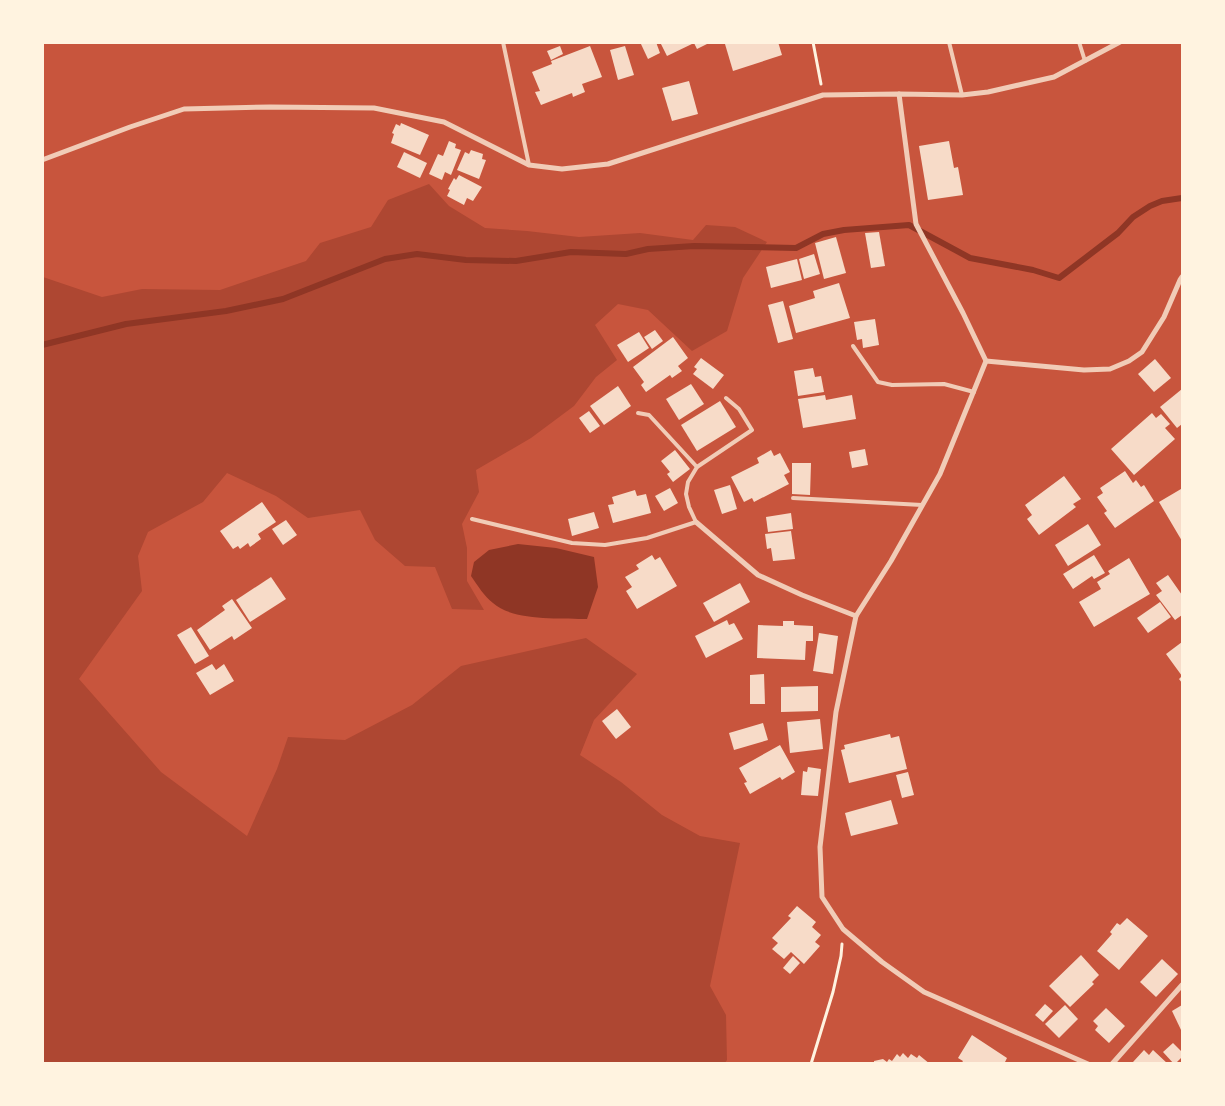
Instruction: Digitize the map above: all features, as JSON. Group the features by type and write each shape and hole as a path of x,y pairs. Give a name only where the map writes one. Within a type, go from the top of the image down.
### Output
{"street":[{"path":"42,160 113,133 184,110 374,108 444,122 529,165 562,169 608,164 824,95 962,95 988,92 1054,77 1120,42"},
{"path":"899,94 916,224 986,361 940,474 891,562 856,616 836,712 820,847 822,897 843,929 882,962 924,992 1088,1064"},
{"path":"986,361 1084,370 1110,369 1129,361 1142,352 1164,317 1182,277"},
{"path":"696,522 758,575 856,616"},
{"path":"1112,1064 1182,985"}],"lane":[{"path":"503,42 529,165"},
{"path":"949,42 962,95"},
{"path":"1079,42 1086,61"},
{"path":"853,346 878,382 892,384 944,384 974,392"},
{"path":"472,519 572,543 606,545 647,538 696,522 689,507 686,494 688,482 697,467 752,430 738,409 726,398"},
{"path":"638,414 649,415 697,467"},
{"path":"793,498 922,505"}],"path":[{"path":"813,42 824,95"},
{"path":"811,1064 833,992 841,956 843,929"}],"shaded area":[{"path":"429,184 449,206 485,228 579,237 640,233 693,240 706,225 735,227 767,242 743,278 727,331 692,351 648,310 618,304 595,325 617,360 596,377 574,406 531,438 476,470 479,492 462,524 467,548 467,581 484,610 452,609 435,567 405,566 375,540 360,510 308,518 276,496 227,473 203,502 148,532 138,556 142,591 79,679 161,772 247,836 277,769 288,737 345,740 412,705 461,666 586,638 637,674 594,720 580,755 621,782 662,815 700,836 740,843 710,986 726,1015 727,1060 724,1064 43,1063 43,277 102,297 142,289 220,290 306,261 320,243 371,227 388,200"},
{"path":"518,544 556,548 594,557 598,587 587,619 524,616 512,613 501,609 481,591 471,576 474,562 489,550"}],"building":[{"path":"640,42 656,42 660,53 648,59"},
{"path":"660,42 711,42 697,49 694,43 667,56"},
{"path":"731,42 778,42 782,55 733,71 725,44"},
{"path":"560,46 563,54 551,60 547,51"},
{"path":"590,46 602,77 582,84 585,92 573,97 572,93 541,105 535,92 540,91 532,72 552,64 551,61"},
{"path":"625,46 634,75 618,80 610,50"},
{"path":"689,81 698,114 672,121 662,88"},
{"path":"401,123 429,135 420,155 391,143 394,134 392,133 396,124 400,126"},
{"path":"449,141 456,144 455,148 461,150 451,175 445,172 442,180 429,174 438,154 443,156"},
{"path":"949,141 954,168 958,167 963,195 928,200 919,146"},
{"path":"471,150 483,154 482,159 486,160 479,179 457,170 465,152 469,154"},
{"path":"404,152 427,163 420,178 397,167"},
{"path":"459,175 482,187 473,201 467,198 464,205 447,196 450,190 448,189 454,178 456,180"},
{"path":"879,232 885,266 871,268 865,233"},
{"path":"836,237 846,273 824,279 815,243"},
{"path":"814,254 820,274 804,279 799,259"},
{"path":"797,259 802,280 771,288 766,267"},
{"path":"839,283 850,318 796,333 789,306 815,298 813,291"},
{"path":"783,301 793,339 778,343 768,305"},
{"path":"875,319 879,345 863,348 862,339 857,340 854,322"},
{"path":"655,330 663,341 652,349 644,337"},
{"path":"639,332 649,348 628,362 617,345"},
{"path":"673,337 688,358 678,366 682,371 672,378 670,375 646,392 641,385 644,382 633,367"},
{"path":"701,358 724,375 713,389 693,374 697,369 694,367"},
{"path":"1155,359 1171,378 1154,392 1138,374"},
{"path":"813,368 815,377 821,376 824,392 798,396 794,371"},
{"path":"691,384 704,404 679,420 666,399"},
{"path":"618,386 631,406 604,425 590,406"},
{"path":"1182,389 1182,424 1177,428 1160,407"},
{"path":"825,395 826,400 852,395 856,419 803,428 798,399"},
{"path":"720,401 736,427 697,451 681,425"},
{"path":"589,411 600,426 590,433 579,418"},
{"path":"1152,413 1156,418 1161,414 1170,424 1165,428 1175,439 1134,475 1111,449"},
{"path":"865,449 868,465 852,468 849,452"},
{"path":"675,450 690,469 673,482 667,474 670,472 661,461"},
{"path":"771,450 774,456 780,453 790,472 784,475 789,484 754,502 752,498 744,502 731,477 759,463 757,458"},
{"path":"792,463 811,463 810,495 792,494"},
{"path":"1125,471 1133,483 1136,480 1141,487 1144,485 1154,501 1115,528 1104,513 1107,511 1097,497 1103,493 1100,488"},
{"path":"1064,476 1081,499 1073,504 1076,507 1039,535 1027,519 1032,515 1025,505"},
{"path":"730,485 737,509 722,514 714,490"},
{"path":"670,488 678,503 664,511 655,496"},
{"path":"1181,489 1182,491 1182,541 1159,502"},
{"path":"635,490 637,496 646,494 651,513 613,523 608,505 614,504 612,497"},
{"path":"262,502 276,522 258,534 261,539 250,547 248,543 240,549 238,546 233,549 220,531"},
{"path":"594,512 599,528 572,536 568,519"},
{"path":"791,513 793,529 768,532 766,517"},
{"path":"286,520 297,535 283,545 272,529"},
{"path":"1088,524 1101,545 1068,566 1055,545"},
{"path":"791,531 795,559 773,561 771,548 767,549 765,534"},
{"path":"652,555 655,560 660,557 677,586 637,609 626,591 632,587 625,577 639,569 636,565"},
{"path":"1094,555 1105,573 1094,579 1092,576 1073,589 1063,574"},
{"path":"1129,558 1150,594 1094,627 1079,602 1101,589 1097,582 1110,574 1108,571"},
{"path":"1168,575 1182,595 1182,615 1175,620 1156,595 1162,591 1156,583"},
{"path":"271,577 286,599 250,622 236,600"},
{"path":"740,583 750,602 714,622 703,603"},
{"path":"232,599 252,628 234,640 232,636 210,650 197,630 225,610 222,606"},
{"path":"1160,602 1171,617 1148,633 1137,618"},
{"path":"727,620 729,625 734,623 743,639 706,658 695,636"},
{"path":"783,621 794,621 794,625 813,626 813,641 806,641 805,660 757,658 758,625 783,626"},
{"path":"191,627 209,656 195,664 177,635"},
{"path":"819,633 838,636 833,674 813,671"},
{"path":"1182,642 1182,676 1166,654"},
{"path":"212,664 216,670 224,664 234,681 210,695 196,673"},
{"path":"764,674 765,704 750,704 750,675"},
{"path":"818,686 818,711 781,712 781,687"},
{"path":"617,709 631,727 616,739 602,721"},
{"path":"820,719 823,749 790,753 787,722"},
{"path":"763,723 768,740 734,750 729,733"},
{"path":"890,734 891,738 899,736 907,769 849,783 841,750 845,749 844,745"},
{"path":"780,745 795,772 782,780 780,777 750,794 744,783 747,782 739,768"},
{"path":"808,767 821,769 818,796 801,795 803,771 807,772"},
{"path":"908,772 914,795 902,798 896,775"},
{"path":"891,800 898,824 851,836 845,813"},
{"path":"797,906 816,922 812,927 821,935 815,942 820,946 804,964 791,952 784,959 772,949 778,943 772,938 791,918 788,916"},
{"path":"1127,918 1148,936 1119,970 1097,951 1112,934 1110,932 1117,923 1120,925"},
{"path":"1081,955 1099,975 1092,982 1094,984 1070,1007 1049,986"},
{"path":"793,956 800,963 790,974 783,968"},
{"path":"1162,959 1178,974 1156,997 1140,982"},
{"path":"1045,1004 1053,1011 1043,1022 1035,1015"},
{"path":"1065,1005 1078,1019 1059,1038 1045,1024"},
{"path":"1182,1005 1182,1032 1172,1011"},
{"path":"1106,1008 1125,1026 1109,1043 1095,1030 1098,1026 1093,1021"},
{"path":"972,1035 1007,1058 1004,1064 961,1064 963,1061 958,1058"},
{"path":"1173,1043 1182,1052 1182,1057 1175,1064 1163,1052"},
{"path":"1144,1050 1149,1055 1153,1050 1168,1064 1135,1064 1133,1062"},
{"path":"903,1053 908,1058 911,1054 917,1058 919,1055 930,1064 874,1064 874,1061 883,1059 887,1062 889,1059 892,1061 897,1054 900,1057"}],"waterway":[{"path":"42,345 126,324 226,311 283,299 385,259 417,254 466,260 516,261 571,252 626,254 648,249 694,246 796,248 823,234 844,230 909,225 970,258 1033,270 1059,278 1118,233 1133,217 1162,201 1182,198"}]}
